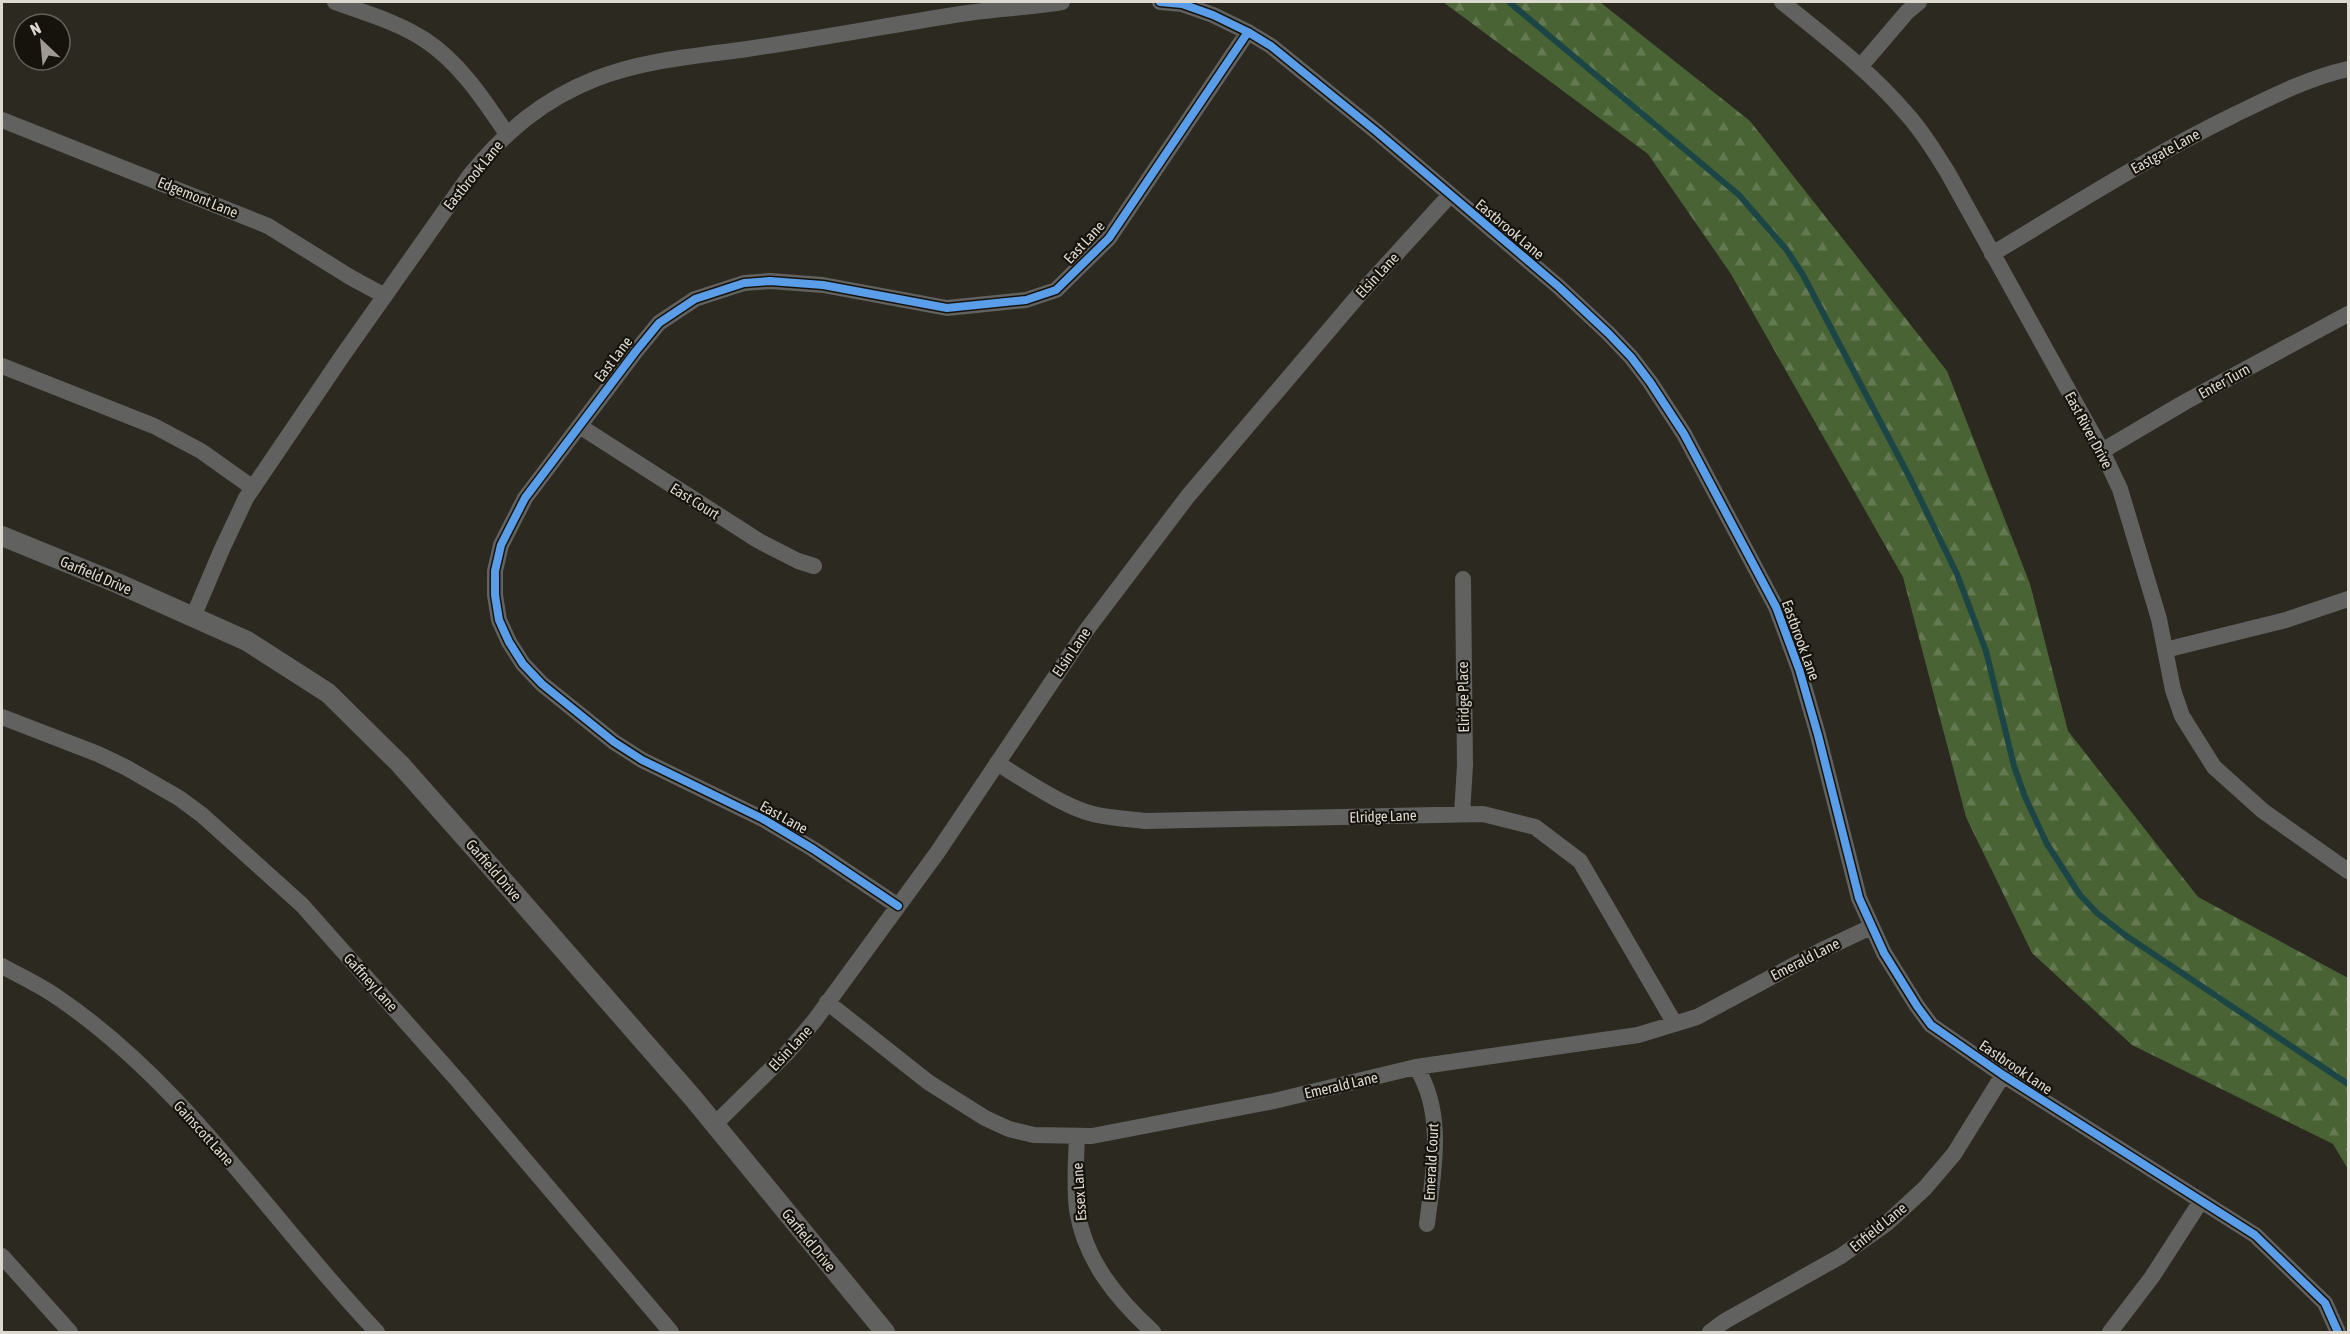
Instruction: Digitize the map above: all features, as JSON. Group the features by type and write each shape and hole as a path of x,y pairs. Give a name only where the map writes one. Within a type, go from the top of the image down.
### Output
{"street":[{"path":"335,2 403,27 426,41 464,75 507,134"},
{"name":"Eastbrook Lane","path":"194,617 222,549 253,488 470,175 507,134 538,108 595,79 625,69 688,56 865,31 963,13 1062,2"},
{"name":"Eastbrook Lane","path":"1160,2 1182,4 1213,15 1248,32 1298,66 1559,287 1608,333 1650,381 1684,434 1771,597 1788,637 1818,735 1850,867 1871,927 1895,972 1931,1024 2003,1075 2255,1235 2325,1303 2338,1332"},
{"name":"East River Drive","path":"1782,2 1860,67 1906,113 1930,144 2102,451 2120,489 2159,619 2173,690 2182,716 2214,767 2263,811 2349,871"},
{"path":"1860,67 1907,12 1919,2"},
{"name":"East Lane","path":"897,906 813,849 763,819 672,775 614,742 542,684 523,664 499,620 495,595 495,571 501,545 525,498 581,427 607,389 659,323 694,299 744,283 770,281 796,282 947,308 1026,300 1056,290 1109,238 1248,32"},
{"name":"Eastgate Lane","path":"1992,254 2109,182 2193,135 2265,99 2322,75 2349,69"},
{"name":"Edgemont Lane","path":"2,120 268,226 385,296"},
{"name":"Elsin Lane","path":"714,1125 787,1053 815,1020 937,853 1100,610 1188,496 1358,296 1449,195"},
{"name":"Enter Turn","path":"2102,451 2185,402 2349,314"},
{"path":"2,366 163,430 201,451 253,488"},
{"name":"East Court","path":"581,427 759,541 798,561 814,566"},
{"name":"Garfield Drive","path":"2,536 247,641 328,693 436,803 714,1125 885,1332"},
{"name":"Elridge Place","path":"1462,814 1465,765 1463,579"},
{"path":"2165,650 2286,620 2349,599"},
{"name":"Gaffney Lane","path":"2,717 98,754 179,798 202,815 302,905 466,1090 671,1332"},
{"name":"Elridge Lane","path":"996,763 1048,794 1090,814 1116,818 1145,821 1483,814 1535,827 1580,861 1675,1024"},
{"name":"Emerald Lane","path":"827,1002 928,1082 985,1118 1009,1129 1034,1135 1077,1136 1122,1131 1152,1123 1275,1101 1416,1067 1638,1035 1697,1017 1820,951 1871,927"},
{"name":"Gainscott Lane","path":"2,966 56,996 82,1015 148,1072 217,1146 377,1332"},
{"name":"Emerald Court","path":"1416,1067 1426,1083 1434,1111 1434,1158 1427,1224"},
{"name":"Enfield Lane","path":"1710,1332 1725,1321 1841,1256 1886,1224 1925,1188 1954,1154 2003,1075"},
{"name":"Essex Lane","path":"1077,1136 1077,1208 1089,1251 1117,1297 1152,1332"},
{"path":"2110,1332 2152,1277 2201,1201"},
{"path":"2,1256 70,1332"}],"green space":[{"path":"1443,2 1600,2 1750,121 1947,371 2030,584 2068,731 2198,897 2348,978 2348,1169 2333,1144 2132,1045 2032,953 1966,817 1903,577 1731,274 1648,154"}],"waterway":[{"path":"1509,2 1739,195 1786,249 1803,275 1911,480 1957,574 1986,651 2014,766 2025,797 2047,844 2080,895 2097,913 2125,935 2348,1084"}],"cycle path":[{"path":"1160,2 1182,4 1213,15 1271,46 1377,132 1559,287 1631,357 1684,434 1776,607 1799,669 1818,735 1859,898 1884,953 1917,1006 1931,1025 2003,1075 2255,1235 2325,1303 2338,1332"},
{"path":"898,906 813,849 763,819 642,760 614,742 542,684 523,664 499,620 495,595 495,571 501,545 525,498 636,351 659,323 695,299 744,283 770,281 823,285 947,308 1026,300 1056,290 1109,238 1248,32"}]}
